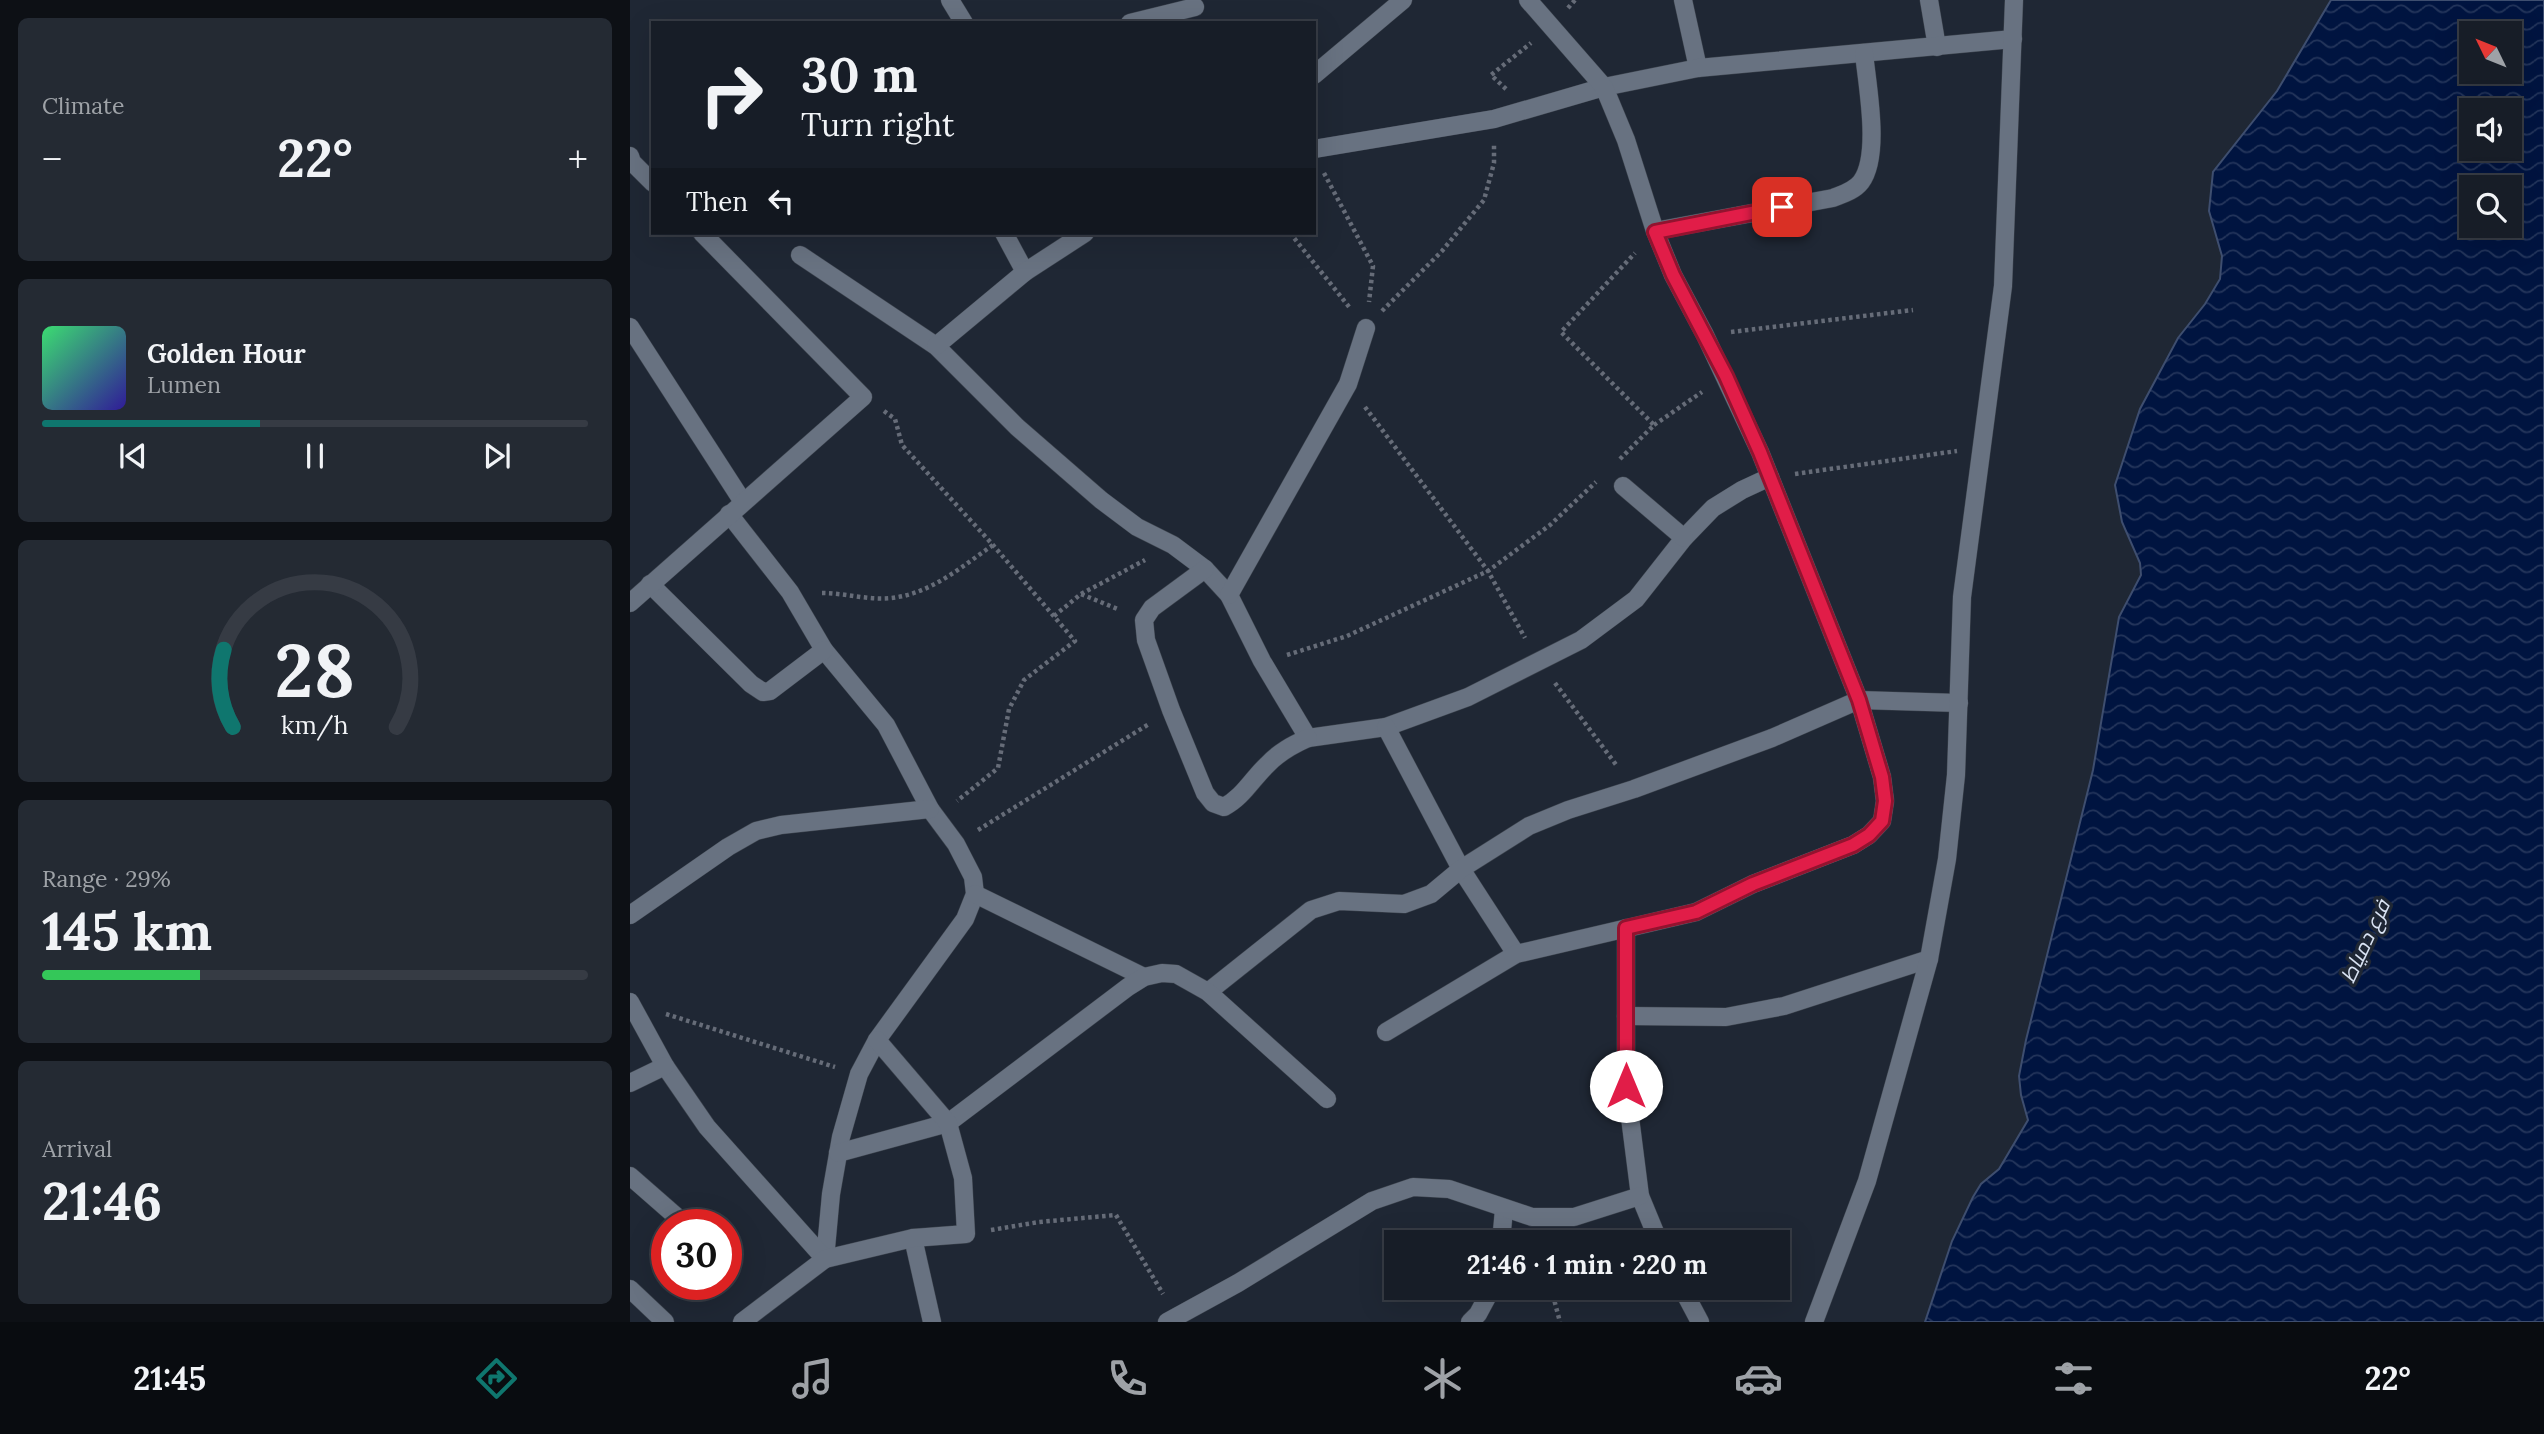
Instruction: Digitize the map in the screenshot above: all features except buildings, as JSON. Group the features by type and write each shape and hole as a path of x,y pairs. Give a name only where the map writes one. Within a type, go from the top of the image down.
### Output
{"street":[{"path":"950,0 963,21"},
{"path":"1316,73 1403,0"},
{"path":"1386,1032 1516,954 1696,912 1730,894 1853,845 1869,835 1882,821 1885,801 1882,777 1859,700 1770,477 1726,376 1673,275 1655,232 1626,140 1604,87 1528,0"},
{"path":"1684,0 1698,68"},
{"path":"1929,0 1937,47"},
{"path":"1814,1322 1867,1181 1929,959 1947,859 1956,775 1962,597 2003,286 2014,0"},
{"path":"1138,21 1195,7"},
{"path":"1316,149 1494,119 1604,87 1698,68 2013,39"},
{"path":"1655,232 1848,193 1861,181 1871,146 1864,53"},
{"path":"631,161 651,181"},
{"path":"630,603 863,397 704,235"},
{"path":"1005,235 1025,272"},
{"path":"936,346 1025,272 1082,235"},
{"path":"800,254 936,346 980,392 1052,459 1137,527 1173,545 1205,569 1228,595 1262,661 1308,738"},
{"path":"630,327 736,508 824,650 886,725 932,814 956,844 973,877 975,894 965,919 877,1040 859,1074 838,1153 825,1259"},
{"path":"1228,595 1348,384 1366,327"},
{"path":"1205,569 1153,608 1144,620 1146,640 1171,710 1206,793 1213,803 1224,807 1236,801 1266,765 1287,747 1308,738 1386,727 1468,697 1581,640 1636,598 1685,538 1713,509 1742,490 1770,477"},
{"path":"1623,486 1685,538"},
{"path":"650,583 751,684 763,692 769,691 824,650"},
{"path":"1208,992 1311,910 1339,901 1404,904 1431,894 1461,869 1529,826 1568,810 1773,738 1859,700 1959,703"},
{"path":"1386,727 1461,869 1516,954"},
{"path":"630,915 728,847 756,831 782,825 932,814"},
{"path":"975,894 1144,978"},
{"path":"1626,928 1626,1086 1640,1196 1654,1230"},
{"path":"1626,1016 1726,1017 1784,1006 1929,959"},
{"path":"838,1153 948,1123 1117,995 1144,978 1162,973 1176,975 1208,992 1327,1099"},
{"path":"630,1002 665,1066 707,1127 825,1259"},
{"path":"742,1322 825,1259 913,1238 965,1234 962,1178 948,1123 877,1040"},
{"path":"630,1083 665,1066"},
{"path":"630,1175 668,1209"},
{"path":"1172,1320 1372,1201 1412,1187 1449,1189 1532,1217 1574,1217 1640,1196"},
{"path":"1502,1230 1504,1209"},
{"path":"913,1238 932,1322"},
{"path":"630,1289 665,1322"},
{"path":"1470,1322 1486,1300"},
{"path":"1688,1300 1700,1322"}],"path":[{"path":"1527,109 1491,75 1551,27 1575,0"},
{"path":"1366,327 1442,251 1484,200 1494,163 1494,119"},
{"path":"1320,167 1373,266 1366,327"},
{"path":"1654,425 1561,332 1655,232"},
{"path":"1292,235 1366,327"},
{"path":"1705,335 1913,310"},
{"path":"1612,467 1654,425 1726,376"},
{"path":"1348,384 1488,571 1538,662 1634,789"},
{"path":"863,397 895,419 902,445 993,545 1075,642 1024,680 1009,709 998,768 932,814"},
{"path":"1770,477 1983,447"},
{"path":"1262,661 1347,636 1488,571 1550,526 1603,475"},
{"path":"790,592 868,598 898,597 938,583 993,545"},
{"path":"1054,616 1080,594 1173,545"},
{"path":"1080,594 1144,620"},
{"path":"956,844 1171,710"},
{"path":"663,1013 859,1074"},
{"path":"965,1234 1039,1222 1116,1215 1172,1320"},
{"path":"1554,1300 1560,1322"}],"water":[{"name":"فرع دمياط","path":"2331,0 2544,0 2544,1322 1925,1322 1952,1241 1973,1197 1981,1184 1999,1169 2028,1120 2019,1076 2026,1040 2093,770 2119,617 2141,575 2140,563 2122,522 2115,485 2140,409 2178,338 2205,304 2220,279 2222,256 2209,211 2213,172 2277,91"}],"route":[{"path":"1626,1086 1626,928 1696,912 1753,884 1853,845 1869,835 1882,821 1885,801 1882,777 1859,700 1760,452 1726,376 1673,275 1655,232 1782,207"}]}
